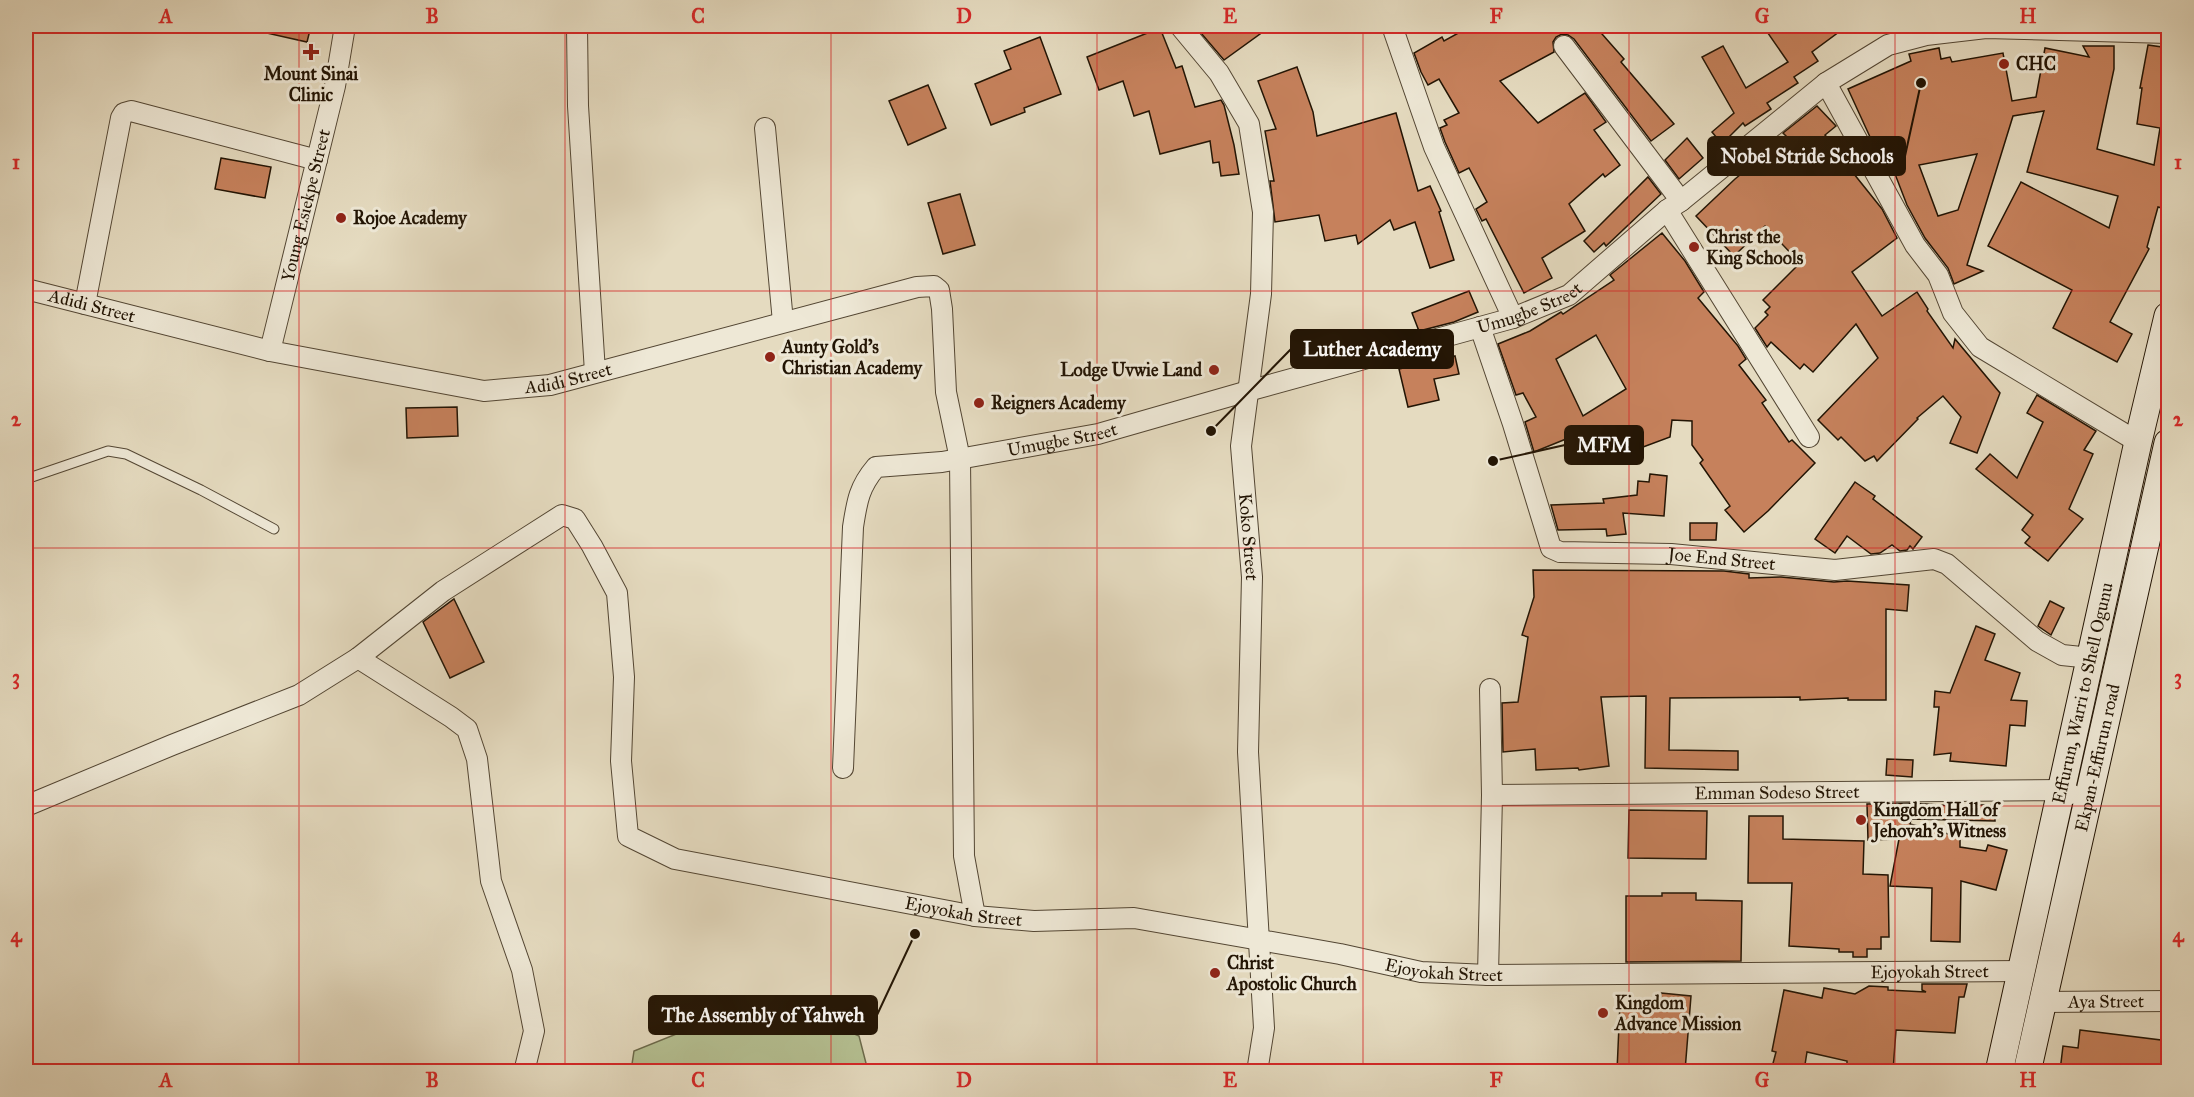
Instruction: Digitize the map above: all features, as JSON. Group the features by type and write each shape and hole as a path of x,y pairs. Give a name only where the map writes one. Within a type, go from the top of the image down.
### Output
{"main road":[{"name":"Effurun, Warri to Shell Ogunu","path":"1999,1071 2138,442 2169,316"},
{"name":"Ekpan-Effurun road","path":"2027,1071 2169,443"}],"street":[{"name":"Young Esiekpe Street","path":"270,351 335,86 345,26"},
{"path":"577,26 578,106 595,372"},
{"name":"Koko Street","path":"1180,26 1219,73 1250,124 1263,212 1261,294 1240,446 1252,577 1248,752 1264,1028 1257,1071"},
{"path":"1392,26 1434,147 1513,318"},
{"name":"Umugbe Street","path":"843,768 853,527 856,502 864,481 876,467 960,459 1098,434 1248,390 1513,318 1569,295 1674,206 1826,83 1888,45 1927,30 1986,28 2169,33"},
{"path":"1564,46 1674,206 1809,437"},
{"path":"1826,83 1915,245 1938,275 1953,313 1980,347 2138,442"},
{"path":"85,304 121,118 127,111 317,160"},
{"path":"765,128 783,322"},
{"name":"Adidi Street","path":"26,289 270,351 484,391 550,385 917,287 934,286 939,290 942,309 946,392 960,459"},
{"name":"Joe End Street","path":"1480,327 1551,548 1560,552 1671,554 1835,570 1934,559 1947,564 2037,641 2062,655 2091,658"},
{"path":"960,459 964,856 975,916"},
{"name":"Ejoyokah Street","path":"358,658 453,585 562,515 575,519 617,593 624,677 621,761 628,836 675,859 975,916 1034,921 1134,918 1340,954 1420,972 1488,975 2022,971"},
{"path":"26,806 299,695 358,658 466,729 477,759 491,880 522,970 534,1031 524,1071"},
{"path":"1488,975 1492,795 1490,689"},
{"path":"2062,790 2088,800"},
{"name":"Emman Sodeso Street","path":"1492,795 2062,790"},
{"name":"Aya Street","path":"2044,1002 2169,1001"}],"lane":[{"path":"26,479 108,451 126,454 274,529"}],"green space":[{"path":"771,996 859,1036 868,1071 631,1071 634,1051"}],"building":[{"path":"262,26 311,26 307,42 262,32"},
{"path":"1195,26 1271,26 1224,60"},
{"path":"1471,26 1595,26 1624,59 1621,62 1674,124 1651,141 1574,39 1568,35 1562,34 1556,37 1553,42 1554,52 1500,81 1538,123 1585,93 1606,122 1594,130 1620,165 1605,177 1603,174 1569,204 1585,231 1542,258 1552,278 1524,293 1486,219 1482,221 1476,209 1487,202 1469,168 1459,173 1445,142 1440,128 1447,125 1444,120 1459,113 1439,79 1428,85 1414,53 1442,37 1444,41"},
{"path":"1763,26 1847,26 1812,52 1818,61 1794,77 1798,83 1767,103 1771,109 1745,126 1743,123 1722,144 1712,132 1734,113 1702,57 1723,46 1746,88 1788,62"},
{"path":"1160,28 1176,68 1182,66 1195,107 1221,100 1224,105 1239,174 1221,176 1219,162 1213,163 1210,141 1160,154 1149,111 1134,116 1123,81 1099,90 1087,57"},
{"path":"1040,37 1061,94 1024,108 1025,112 991,125 975,84 1011,69 1004,51"},
{"path":"2148,45 2169,48 2169,210 2158,207 2147,247 2149,249 2110,322 2132,334 2117,362 2053,328 2072,290 1988,246 2021,182 2109,228 2118,196 2027,172 2044,111 2013,116 1967,265 1983,271 1954,284 1948,268 1925,238 1907,205 1895,174 1890,175 1880,152 1876,150 1848,89 1911,61 1909,54 1939,48 1941,59 1950,57 1952,62 2003,53 2012,101 2036,97 2045,48 2089,57 2083,46 2114,46 2114,69 2097,149 2154,165 2160,128 2137,124 2142,88 2140,88","holes":["1977,154 1958,210 1938,216 1919,165"]},
{"path":"1297,67 1313,112 1317,136 1396,113 1418,191 1430,186 1441,211 1439,212 1454,260 1430,268 1415,222 1394,230 1390,220 1358,244 1356,235 1325,241 1319,215 1275,222 1270,181 1274,181 1265,131 1276,129 1258,81"},
{"path":"928,85 946,128 908,145 889,101"},
{"path":"1817,106 1836,126 1825,135 1882,209 1897,238 1852,272 1882,316 1917,292 1928,309 1927,311 1953,348 1955,339 2000,393 1977,453 1950,443 1961,417 1943,396 1917,418 1877,461 1874,456 1865,461 1841,437 1838,440 1818,420 1878,358 1856,324 1813,372 1804,364 1800,369 1771,342 1767,347 1755,328 1768,315 1765,312 1770,307 1763,300 1800,263 1765,226 1734,256 1696,216 1735,179 1787,137 1783,133"},
{"path":"1687,138 1703,158 1679,179 1665,160"},
{"path":"221,158 271,167 265,198 215,189"},
{"path":"1648,177 1661,194 1606,246 1604,243 1594,252 1584,241"},
{"path":"960,194 975,245 943,254 928,203"},
{"path":"1662,233 1685,261 1704,292 1698,298 1746,359 1739,365 1766,400 1762,403 1789,442 1792,440 1815,463 1744,532 1725,510 1730,506 1700,463 1703,460 1692,445 1692,421 1672,420 1670,437 1619,456 1609,429 1601,434 1597,428 1568,442 1566,439 1534,452 1525,422 1536,417 1523,393 1516,395 1498,344 1530,331 1561,312 1563,314 1614,280 1610,275","holes":["1596,335 1626,389 1583,416 1556,359"]},
{"path":"1469,291 1478,312 1454,322 1419,331 1412,313"},
{"path":"1455,356 1459,374 1434,379 1439,400 1408,407 1399,369"},
{"path":"2037,395 2096,431 2084,450 2093,454 2069,509 2083,519 2048,561 2025,543 2030,537 2022,530 2033,515 1976,469 1990,454 2017,478 2043,422 2027,413"},
{"path":"457,407 458,436 407,438 406,408"},
{"path":"1650,474 1667,476 1664,516 1623,513 1626,534 1607,536 1606,529 1558,530 1551,505 1604,503 1603,499 1637,495 1638,481 1649,482"},
{"path":"1855,482 1875,496 1873,499 1922,537 1913,549 1910,546 1907,550 1900,551 1892,545 1880,553 1871,554 1847,536 1835,553 1815,539"},
{"path":"1690,523 1717,523 1716,540 1690,540"},
{"path":"1533,570 1724,571 1749,574 1749,578 1781,577 1909,585 1907,611 1886,609 1886,700 1848,700 1848,698 1800,700 1800,697 1670,698 1669,750 1738,751 1738,770 1645,768 1646,696 1601,697 1609,766 1579,770 1578,768 1536,770 1535,749 1503,752 1502,703 1518,702 1528,637 1522,635 1534,597"},
{"path":"454,599 484,662 450,678 423,622"},
{"path":"2050,601 2064,608 2051,635 2038,626"},
{"path":"1976,626 1995,634 1985,660 2020,673 2011,700 2027,701 2025,726 2010,725 2006,766 1950,761 1951,753 1934,755 1939,707 1934,707 1935,691 1950,693"},
{"path":"1887,759 1913,760 1912,777 1886,775"},
{"path":"1912,803 1967,807 1967,805 1995,805 1995,821 1911,819 1910,824 1960,837 1960,847 1986,851 1988,845 2007,850 1996,890 1961,881 1960,942 1931,941 1932,888 1890,886 1899,839 1868,840 1867,804"},
{"path":"1629,810 1707,811 1706,859 1628,858"},
{"path":"1749,816 1783,816 1783,839 1864,841 1863,874 1888,875 1889,937 1881,937 1881,949 1867,949 1867,957 1853,957 1853,952 1839,952 1839,949 1789,946 1792,883 1748,883"},
{"path":"1662,893 1696,893 1696,900 1742,901 1741,961 1626,962 1626,896 1662,896"},
{"path":"1922,984 1967,984 1964,997 1959,997 1955,1033 1896,1030 1893,1071 1847,1071 1847,1061 1807,1052 1804,1071 1771,1071 1776,1052 1772,1051 1784,990 1822,998 1824,988 1855,994 1869,986 1888,987 1888,990 1926,992 1922,990"},
{"path":"1661,993 1691,996 1685,1071 1617,1071 1620,1003 1660,1006"},
{"path":"2080,1030 2169,1041 2169,1071 2060,1071 2063,1046 2078,1048"}],"place":[{"name":"Mount Sinai Clinic","path":"311,52"},
{"name":"CHC","path":"2004,64"},
{"name":"Nobel Stride Schools","path":"1921,83"},
{"name":"Rojoe Academy","path":"341,218"},
{"name":"Christ the King Schools","path":"1694,247"},
{"name":"Aunty Gold's Christian Academy","path":"770,357"},
{"name":"Lodge Uvwie Land","path":"1214,370"},
{"name":"Reigners Academy","path":"979,403"},
{"name":"Luther Academy","path":"1211,431"},
{"name":"MFM","path":"1493,461"},
{"name":"Kingdom Hall of Jehovah's Witness","path":"1861,820"},
{"name":"The Assembly of Yahweh","path":"915,934"},
{"name":"Christ Apostolic Church","path":"1215,973"},
{"name":"Kingdom Advance Mission","path":"1603,1013"}]}
